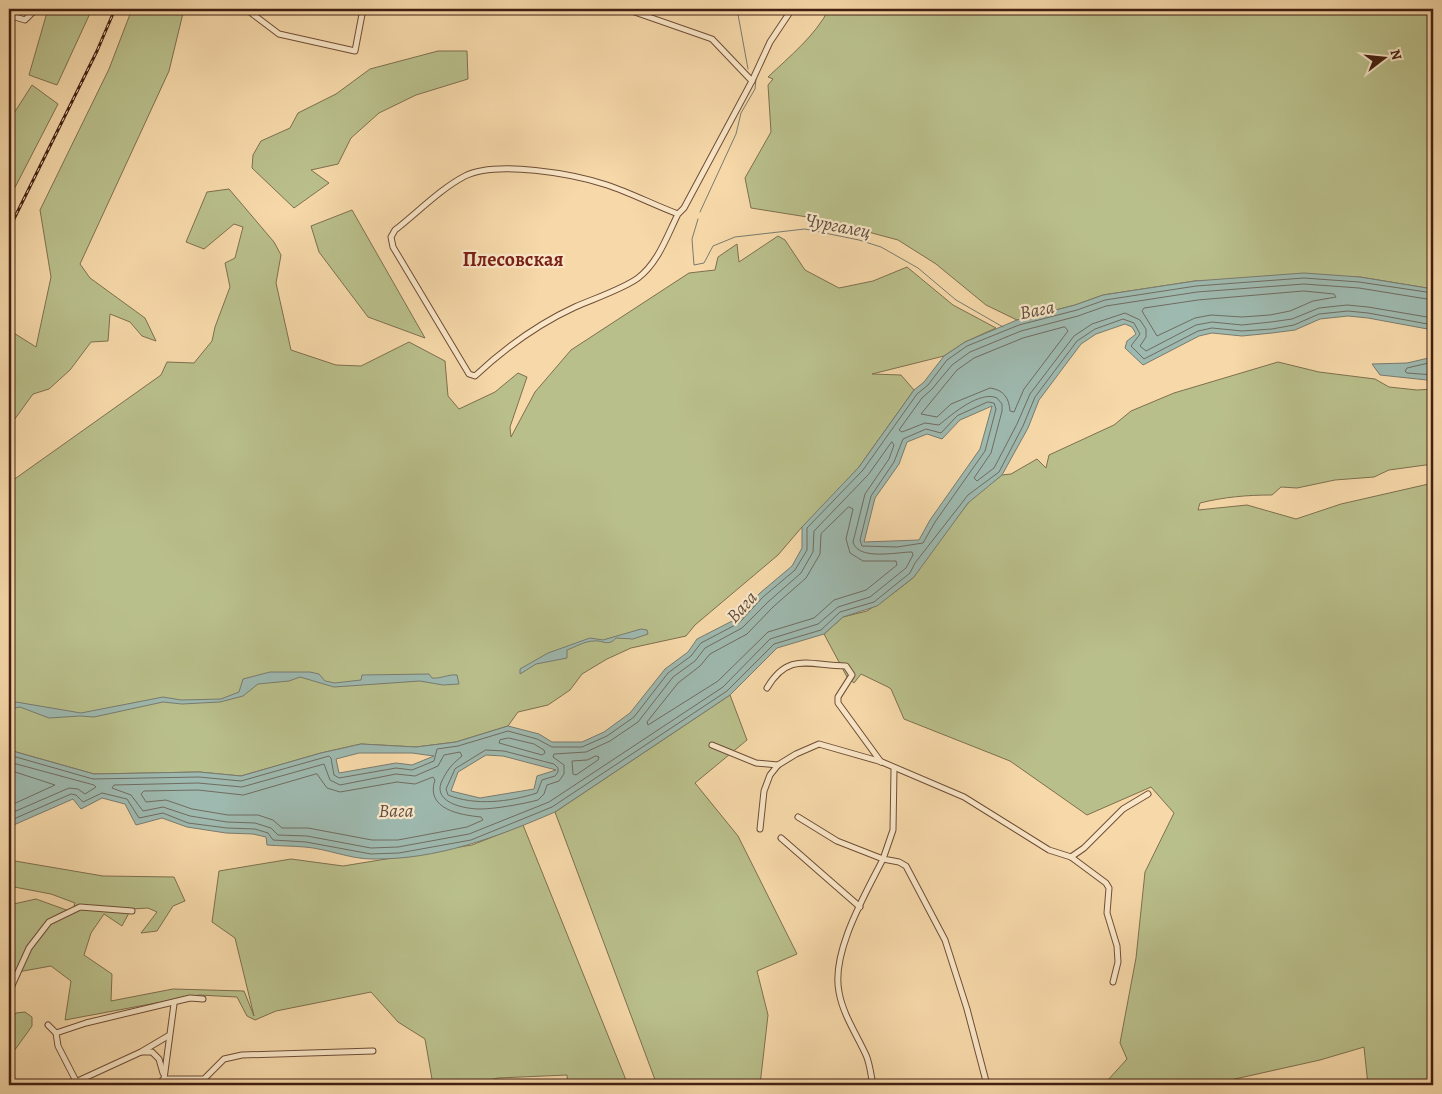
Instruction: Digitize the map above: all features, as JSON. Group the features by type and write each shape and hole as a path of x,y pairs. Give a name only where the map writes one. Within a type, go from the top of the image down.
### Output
{"street":[{"path":"9,11 15,17 25,20 36,9"},
{"path":"246,9 279,34 355,51 363,9"},
{"path":"626,9 712,39 752,82"},
{"path":"678,214 605,184 528,170 486,169 465,176 395,230 391,237 393,247 433,315 469,374 475,376 501,352 535,329 573,308 638,279 656,257 678,214 684,208 752,82 770,42 792,9"},
{"path":"767,688 776,673 797,663 846,666 852,675 838,698 838,703 882,762"},
{"path":"760,829 764,791 770,775 778,765 796,754 819,744 882,762 894,769 964,797 1049,850 1071,857 1106,883 1109,888 1107,913 1117,946 1118,962 1113,982"},
{"path":"712,745 756,763 778,765"},
{"path":"873,1085 867,1058 846,1014 839,992 837,971 845,943 883,859 893,830 894,769"},
{"path":"1071,857 1078,853 1123,809 1148,794"},
{"path":"798,817 837,841 883,859 900,862 906,866 945,940 967,1009 987,1085"},
{"path":"781,838 860,907"},
{"path":"9,992 28,948 50,922 80,907 132,910"},
{"path":"56,1033 86,1023 174,1004 190,998 203,999"},
{"path":"157,1085 164,1078 168,1036 174,1004"},
{"path":"48,1024 56,1033 58,1046 76,1081"},
{"path":"69,1085 142,1052 168,1036"},
{"path":"142,1052 152,1052 158,1059 164,1078"},
{"path":"164,1078 204,1079 224,1058 242,1055 373,1052"},
{"path":"9,1081 14,1085"}],"green space":[{"path":"48,9 92,9 57,85 29,75"},
{"path":"132,9 184,9 169,71 80,264 90,278 145,318 156,341 142,336 130,322 110,314 108,341 91,342 70,370 49,389 33,394 9,427 9,330 36,347 51,277 40,210 109,69"},
{"path":"829,9 1433,9 1433,289 1360,277 1195,281 1103,295 1075,305 1017,320 986,305 936,264 898,240 820,219 751,208 745,178 771,132 768,85 773,79 768,77 809,37"},
{"path":"438,51 467,51 468,79 416,95 379,113 351,138 338,164 311,170 329,183 294,208 252,168 253,155 261,141 290,128 298,113 336,94 370,69"},
{"path":"32,85 58,104 9,199 9,121"},
{"path":"229,189 274,242 281,255 276,283 291,350 336,365 361,366 409,342 445,361 448,396 459,409 495,392 518,373 527,377 510,427 511,437 535,392 571,350 689,273 715,270 718,257 737,244 739,262 778,236 785,240 805,270 839,288 873,281 907,267 953,305 996,328 965,342 944,356 872,374 901,375 914,390 859,467 836,493 802,527 778,555 695,625 686,636 631,648 607,659 582,674 570,690 548,705 518,712 508,726 456,742 416,747 361,744 321,753 241,776 199,772 94,774 9,750 9,483 161,375 167,362 194,363 212,341 215,327 230,287 225,263 235,258 243,227 234,224 204,249 186,242 207,192"},
{"path":"352,210 425,338 368,317 319,252 311,226"},
{"path":"1278,362 1319,372 1375,379 1389,387 1417,390 1433,389 1433,464 1389,470 1374,477 1335,480 1297,488 1281,487 1272,495 1254,495 1209,501 1200,503 1198,510 1247,505 1296,519 1341,504 1433,483 1433,1085 1368,1085 1364,1047 1320,1060 1208,1085 1108,1085 1108,1080 1127,1059 1120,1043 1136,958 1145,872 1174,813 1151,787 1087,815 1010,761 904,719 891,689 861,674 854,683 847,677 824,634 843,617 867,611 914,577 919,566 972,498 1002,475 1011,474 1037,459 1046,468 1049,455 1114,425 1131,411 1174,393"},
{"path":"730,695 747,740 695,783 738,836 797,954 757,971 768,1015 760,1085 657,1085 555,812"},
{"path":"523,825 628,1085 568,1085 567,1075 498,1078 471,1085 433,1085 425,1039 398,1022 371,992 276,1011 255,1020 247,1016 237,997 199,995 65,1020 71,981 51,966 12,973 9,977 9,905 36,899 72,912 75,903 51,894 9,886 9,860 103,876 174,877 185,901 173,906 157,931 141,933 157,912 148,908 131,909 122,926 104,914 91,933 84,955 112,974 111,1001 173,989 244,991 254,1016 235,938 212,922 219,871 291,859 343,866 472,845"},
{"path":"25,1012 32,1017 32,1026 9,1058 9,1024 16,1013"}],"water":[{"name":"Вага","path":"1304,273 1360,277 1433,289 1433,330 1348,316 1320,319 1295,330 1242,336 1212,333 1199,336 1143,365 1125,348 1127,341 1136,334 1132,327 1125,324 1096,334 1081,344 1039,400 1028,428 1002,475 968,503 914,577 877,606 843,617 824,634 777,648 730,695 555,812 489,838 420,856 364,859 314,848 267,845 266,837 187,827 162,818 136,825 125,804 102,798 81,809 73,799 9,827 9,750 94,774 199,772 241,776 321,753 361,744 416,747 456,742 508,726 539,734 552,742 582,742 604,732 630,713 665,669 688,652 697,639 736,619 760,593 792,566 802,548 802,527 859,467 914,390 924,382 944,356 965,342 1017,320 1075,305 1103,295 1195,281","holes":["992,406 980,449 930,520 919,540 864,542 875,498 899,464 907,442 927,434 942,439 960,420","359,753 412,753 434,756 412,765 396,763 339,773 336,759","486,755 503,756 556,770 537,776 534,789 480,798 451,791 458,772"]},
{"path":"1433,357 1433,380 1380,375 1372,364 1407,363"},
{"path":"641,629 647,630 648,634 633,639 616,638 608,643 591,641 584,643 567,650 567,658 536,664 520,674 520,669 548,653 590,638 603,640"},
{"path":"270,672 310,672 319,674 325,681 335,683 361,680 362,675 429,674 432,678 435,678 457,675 459,684 443,685 420,681 334,687 300,677 289,681 258,684 243,696 220,702 182,704 163,702 94,717 49,718 20,707 9,709 9,703 16,702 81,713 163,697 181,700 221,699 239,692 243,679"}],"waterway":[{"name":"Чургалец","path":"737,9 748,69"},
{"name":"Чургалец","path":"700,212 736,134 741,113 755,89 756,79"},
{"name":"Чургалец","path":"698,219 692,239 694,265 704,263 713,246 735,237 805,229 859,240 881,247 918,268 956,300 1003,327"}],"railway":[{"path":"9,229 97,51 115,9"}],"district":[{"name":"Плесовская","path":"513,259"}]}
